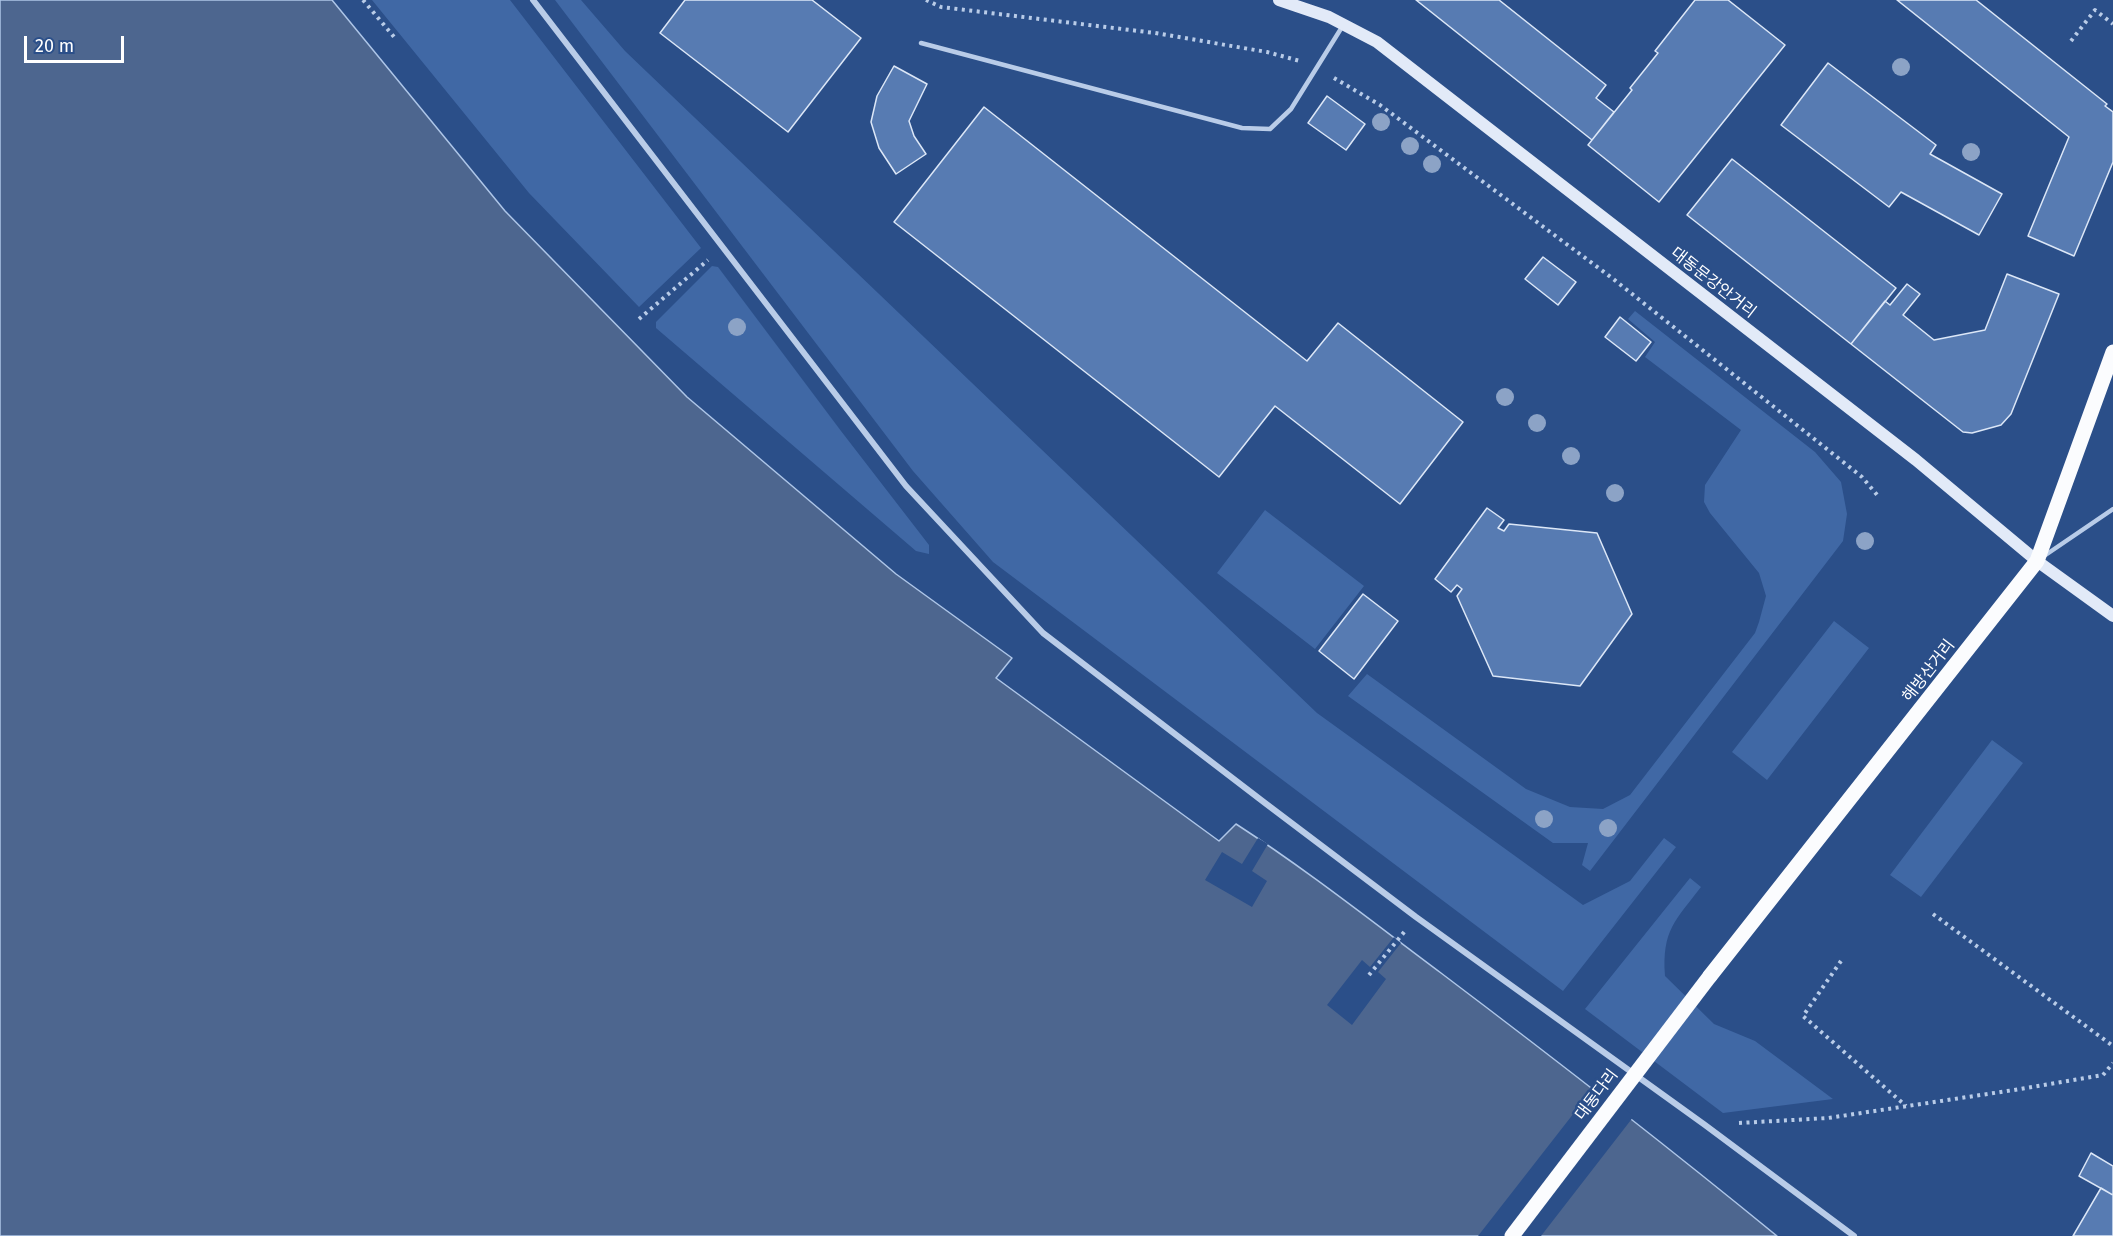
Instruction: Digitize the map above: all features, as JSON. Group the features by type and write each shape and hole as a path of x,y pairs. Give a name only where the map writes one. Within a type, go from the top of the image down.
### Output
{"main road":[{"name":"해방산거리","path":"1710,976 2037,561 2113,352"},
{"name":"대동다리","path":"1512,1236 1710,976"}],"street":[{"path":"533,0 906,486 1043,633 1416,917 1705,1125 1854,1236"},
{"name":"대동문강안거리","path":"1279,0 1329,17 1387,50 1916,460 2037,561 2113,616"}],"lane":[{"path":"921,43 1242,128 1270,129 1292,109 1343,24"},
{"path":"2037,561 2113,509"}],"path":[{"path":"363,0 394,38"},
{"path":"926,0 941,7 1155,33 1267,52 1293,58 1358,90 1612,278 1862,477 1878,496"},
{"path":"2071,41 2095,10 2113,24"},
{"path":"639,319 722,247"},
{"path":"1933,914 2113,1046"},
{"path":"1370,975 1416,917"},
{"path":"1841,961 1803,1016 1906,1106"},
{"path":"1705,1125 1828,1118 2014,1090 2103,1075 2113,1063"}],"shaded area":[{"path":"0,0 332,0 505,211 687,397 896,574 1012,658 996,678 1219,841 1236,824 1289,860 1484,1005 1777,1236 0,1236"},
{"path":"372,0 510,0 701,248 639,307 529,193"},
{"path":"555,0 581,0 625,51 1317,713 1583,905 1630,881 1664,838 1676,847 1563,991 993,562 913,471"},
{"path":"712,266 718,267 929,545 929,554 916,551 656,328 656,322"},
{"path":"1635,311 1815,452 1841,482 1847,514 1843,541 1590,871 1582,865 1588,843 1553,843 1348,696 1367,674 1526,789 1570,807 1603,809 1630,795 1755,633 1766,596 1759,573 1710,513 1704,502 1705,485 1741,430 1645,357 1655,342 1628,319"},
{"path":"1265,510 1364,586 1315,649 1217,573"},
{"path":"1834,621 1869,648 1767,780 1732,752"},
{"path":"1992,740 2023,763 1921,897 1890,875"},
{"path":"1690,878 1701,887 1672,927 1666,947 1665,976 1714,1024 1755,1041 1833,1099 1723,1113 1585,1009"}],"pier":[{"path":"1258,838 1268,844 1252,871 1267,881 1252,907 1205,880 1222,852 1242,864"},
{"path":"1394,937 1401,943 1378,972 1386,979 1352,1025 1327,1005 1362,960 1370,967"},
{"path":"1595,1086 1634,1116 1541,1236 1478,1236"}],"building":[{"path":"685,0 812,0 861,38 788,132 660,33"},
{"path":"1416,0 1499,0 1606,85 1596,98 1614,112 1592,140"},
{"path":"1695,0 1728,0 1785,45 1659,202 1588,145 1632,90 1630,88 1658,53 1655,51"},
{"path":"1897,0 1976,0 2107,104 2105,106 2113,112 2113,162 2074,256 2028,236 2069,137"},
{"path":"1828,63 1936,145 1930,154 2002,194 1979,235 1901,192 1889,207 1781,125"},
{"path":"894,66 927,84 909,121 914,136 926,154 896,174 879,148 871,122 877,96"},
{"path":"1327,96 1365,124 1346,150 1308,123"},
{"path":"984,107 1307,361 1338,323 1463,422 1400,504 1275,406 1219,477 894,222"},
{"path":"1732,159 1896,288 1851,344 1687,215"},
{"path":"1543,257 1576,282 1558,305 1525,279"},
{"path":"2007,274 2059,294 2011,414 2001,425 1972,433 1963,432 1851,344 1885,301 1890,305 1907,284 1920,294 1903,315 1934,340 1985,330"},
{"path":"1620,317 1651,342 1636,361 1605,337"},
{"path":"1487,508 1504,520 1498,528 1504,531 1509,524 1597,533 1632,614 1580,686 1493,676 1457,596 1462,589 1457,585 1451,592 1435,579"},
{"path":"1363,594 1398,621 1354,679 1319,651"},
{"path":"2091,1153 2113,1166 2113,1195 2079,1176"},
{"path":"2101,1188 2113,1195 2113,1236 2073,1236"}]}
